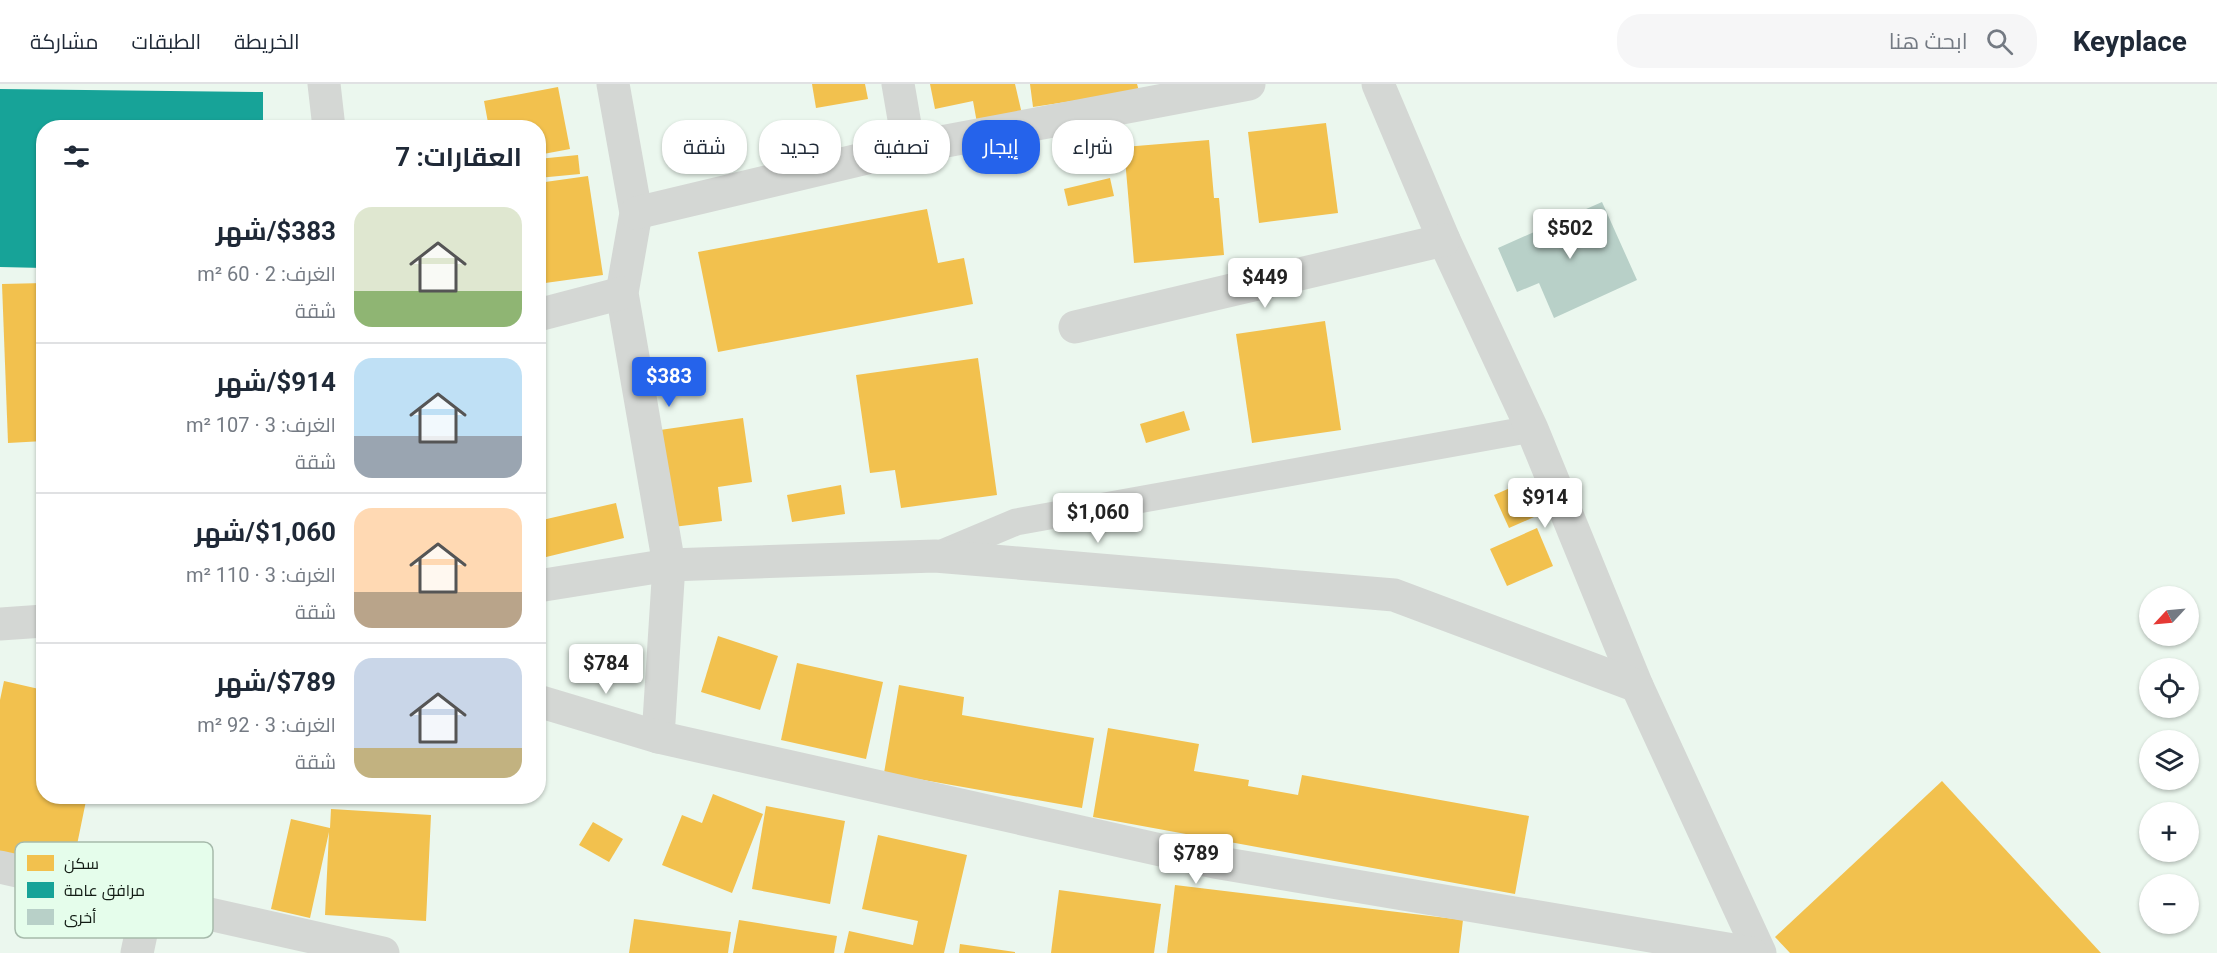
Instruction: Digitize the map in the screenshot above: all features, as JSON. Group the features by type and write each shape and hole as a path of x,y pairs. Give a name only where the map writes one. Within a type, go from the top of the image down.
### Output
{"street":[{"path":"324,84 328,120"},
{"path":"613,84 636,213 622,293 669,564 658,737"},
{"path":"898,84 904,120"},
{"path":"950,140 1249,84"},
{"path":"1378,84 1444,240 1532,429 1637,686 1760,953"},
{"path":"636,213 853,161"},
{"path":"1075,327 1444,240"},
{"path":"546,313 622,293"},
{"path":"546,585 669,564 934,556 1394,595 1637,686"},
{"path":"0,624 36,622"},
{"path":"546,703 658,737 1214,862 1751,953"},
{"path":"0,867 15,870"},
{"path":"213,916 374,952"},
{"path":"137,953 140,938"}],"lane":[{"path":"934,556 1016,522 1532,429"}],"building: سكن":[{"path":"812,84 865,84 868,99 816,108"},
{"path":"930,84 1015,84 1022,114 992,120 976,120 973,101 935,109"},
{"path":"1030,84 1137,84 1139,91 1033,107"},
{"path":"558,87 570,149 546,154 546,120 488,120 484,101"},
{"path":"1326,123 1338,213 1259,223 1248,132"},
{"path":"1209,140 1214,198 1219,198 1224,255 1134,263 1126,174 1134,174 1134,146"},
{"path":"578,155 580,174 546,177 546,158"},
{"path":"588,176 603,275 546,283 546,182"},
{"path":"1110,178 1114,196 1068,206 1064,189"},
{"path":"927,209 938,263 964,258 973,304 718,352 698,252"},
{"path":"36,283 36,441 8,443 2,284"},
{"path":"1325,321 1341,430 1252,443 1236,334"},
{"path":"978,358 997,495 901,508 895,470 870,473 856,375"},
{"path":"1184,411 1190,430 1146,443 1140,424"},
{"path":"743,418 752,482 718,487 722,521 673,527 660,430"},
{"path":"1528,480 1543,513 1509,528 1494,495"},
{"path":"841,485 845,514 792,522 787,495"},
{"path":"616,503 624,538 546,557 546,519"},
{"path":"1537,528 1553,566 1507,586 1490,549"},
{"path":"718,636 778,656 760,710 701,692"},
{"path":"797,663 883,682 866,759 781,740"},
{"path":"4,681 36,688 36,804 85,804 78,842 15,842 15,861 0,858 0,700"},
{"path":"899,685 964,697 962,715 1094,738 1082,808 884,773"},
{"path":"1108,728 1199,744 1194,771 1249,780 1248,786 1298,795 1302,775 1529,816 1515,894 1093,817"},
{"path":"1942,781 2101,953 1790,953 1775,937"},
{"path":"713,794 763,814 732,893 662,865 682,815 702,823"},
{"path":"766,806 845,821 830,904 752,889"},
{"path":"331,809 431,815 426,921 325,915 329,832 310,918 271,909 291,819 330,828"},
{"path":"593,822 623,839 609,862 579,845"},
{"path":"878,835 967,855 944,953 844,953 849,931 913,945 918,921 862,909"},
{"path":"1175,885 1463,920 1459,953 1167,953"},
{"path":"1059,890 1161,904 1154,953 1051,953"},
{"path":"634,919 731,932 728,953 629,953"},
{"path":"739,920 837,936 834,953 733,953"},
{"path":"960,944 1015,952 1015,953 959,953"}],"building: مرافق عامة":[{"path":"0,89 263,92 263,120 36,120 36,268 0,267"}],"building: أخرى":[{"path":"1602,202 1637,280 1554,318 1539,283 1517,292 1498,248"}]}
